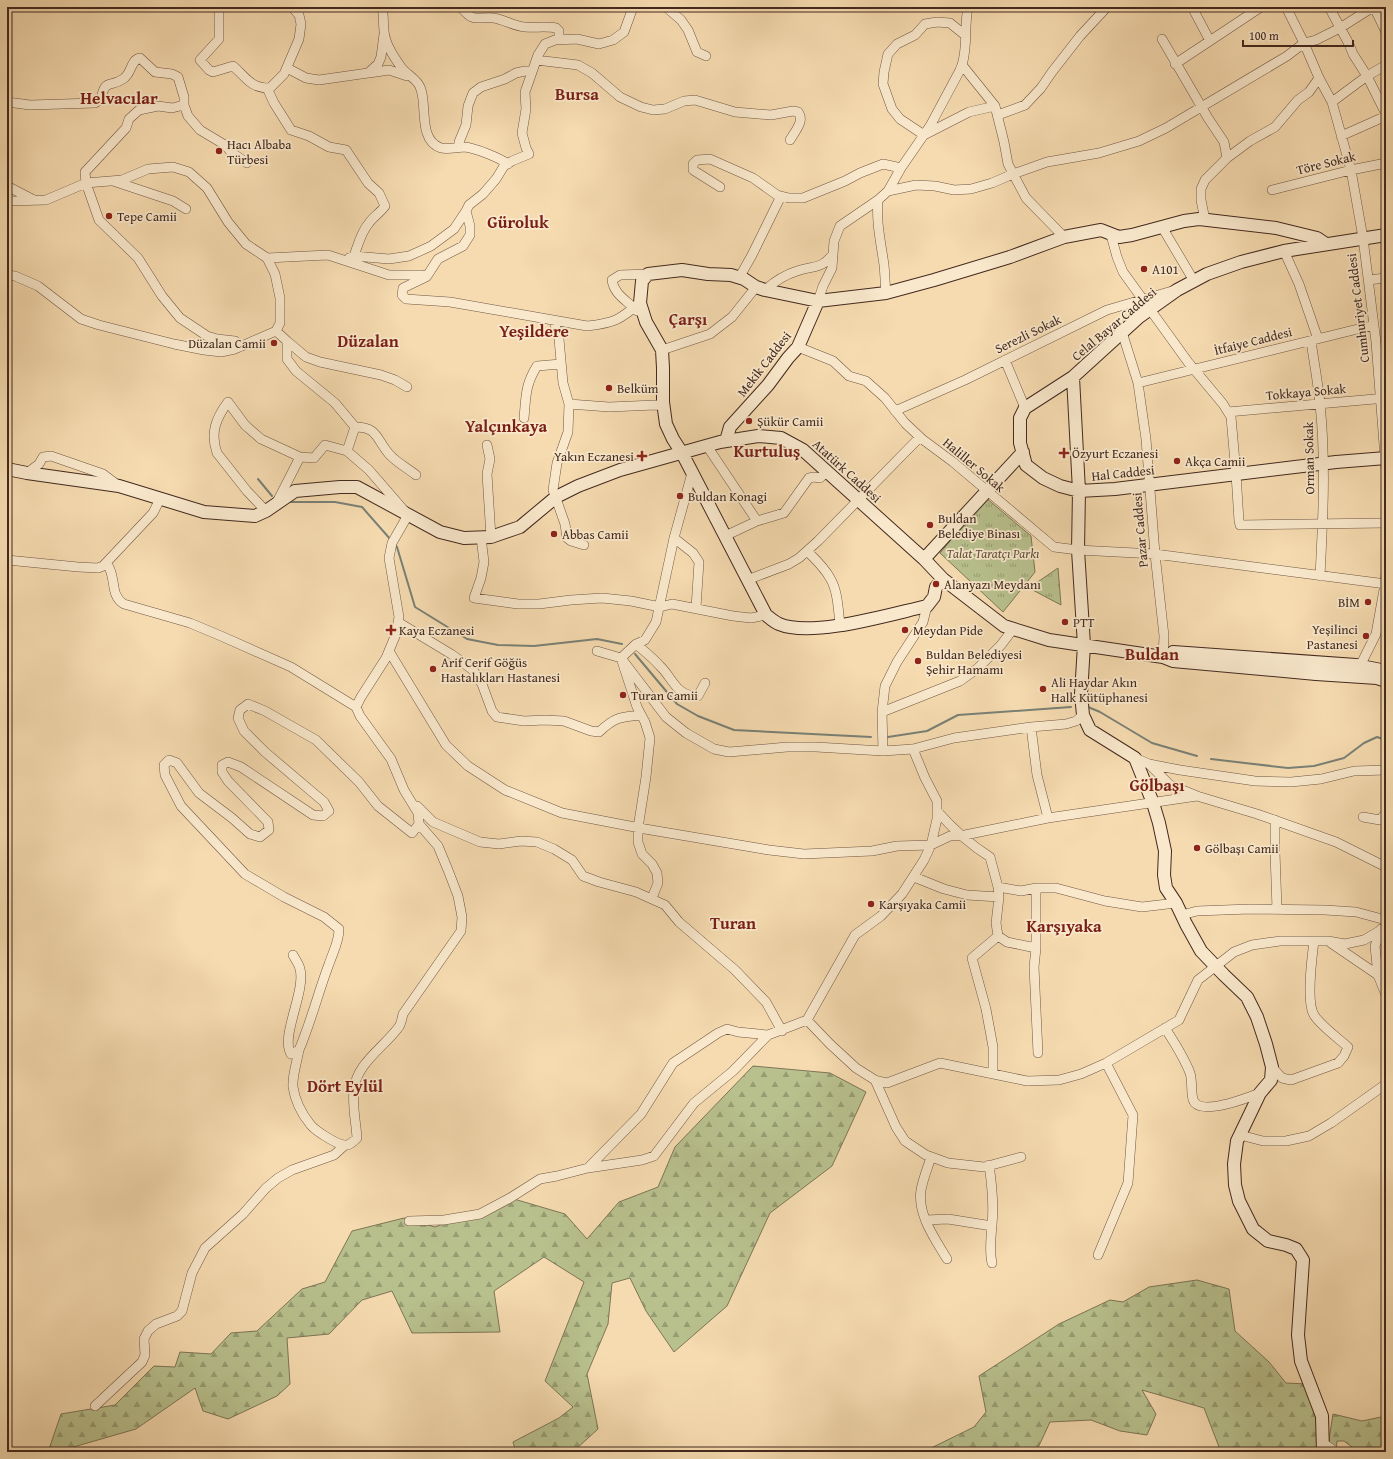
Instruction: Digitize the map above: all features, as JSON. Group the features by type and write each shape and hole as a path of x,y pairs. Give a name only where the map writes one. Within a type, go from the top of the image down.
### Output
{"street":[{"path":"219,7 219,39 200,60 209,70 213,72 233,66 249,83 267,88 270,88 284,74 299,39 301,24 299,15 292,7"},
{"path":"368,73 378,64 381,57 384,33 382,7"},
{"path":"461,7 468,16 479,19 494,18 524,27 556,28 559,31 559,39"},
{"path":"344,260 354,256 388,259 409,256 431,246 454,229 469,205 483,194 496,179 504,166 529,154 522,133 526,109 525,92 536,60 544,44 559,39 577,39 599,44 613,40 624,32 632,10 631,7"},
{"path":"666,7 681,20 688,30 698,52 706,56"},
{"path":"818,301 823,286 832,268 834,241 840,226 878,200 888,191 901,168 924,135 960,70 965,54 965,35 968,7"},
{"path":"998,115 1025,105 1041,88 1080,36 1107,7"},
{"path":"1192,7 1210,40"},
{"path":"1175,64 1261,7"},
{"name":"Cumhuriyet Caddesi","path":"1286,7 1319,78 1332,102 1350,170 1363,238 1374,326 1383,399 1386,462"},
{"path":"1329,7 1350,44 1353,54 1367,76 1386,115 1341,136"},
{"path":"888,191 916,185 954,190 971,189 992,183 1048,162 1099,153 1139,141 1166,128 1287,56 1304,43 1316,40 1340,28 1374,7 1386,32"},
{"path":"924,135 900,119 892,109 883,84 888,54 897,44 915,35 925,24 937,22 950,24 965,35"},
{"path":"384,33 392,54 404,70 420,86 423,98 424,119 428,135 433,142 441,148 466,147 502,159 508,164"},
{"path":"1162,39 1175,64 1224,142 1227,158"},
{"path":"7,102 30,105 95,103 101,99 103,90 107,84 123,80 132,68 133,62 140,58 155,72 178,77 188,116 200,130 225,144 231,152 247,162"},
{"path":"536,60 578,65 592,73 620,97 641,107 653,110 665,109 684,101 695,100 735,112 771,115 793,111 798,112 801,116 801,122 790,140"},
{"path":"962,65 995,106 1008,164 1026,198 1064,237"},
{"path":"1332,102 1367,76 1386,65"},
{"path":"287,68 306,78 319,80 390,70 412,78"},
{"path":"459,147 459,142 466,125 468,106 474,93 481,87 505,79 516,73 532,71"},
{"path":"1205,220 1201,200 1201,189 1205,180 1227,158 1275,127 1298,100 1309,92 1319,78"},
{"path":"267,88 274,103 291,130 309,136 329,147 346,150 368,183 380,193 385,206 380,214 369,222 362,234 354,256"},
{"path":"184,105 172,108 158,106 140,110 129,119 126,128 85,172 86,183 99,220 138,258 162,296 180,318 207,336 216,339 235,341 240,347"},
{"path":"924,135 969,112 995,106"},
{"path":"720,187 693,170 693,164 698,160 710,159 753,178 777,195 789,198 803,198 883,164 901,168"},
{"name":"Töre Sokak","path":"1272,190 1350,170 1386,163"},
{"path":"7,201 46,200 86,183 122,180 148,169 173,167 189,172 208,188 228,222 246,244 267,258 275,274 280,298 280,323 276,331 240,347 221,352 204,350 174,344 81,319 38,286 15,276 7,275"},
{"path":"113,181 173,201 186,209"},
{"path":"7,186 34,200"},
{"path":"739,278 752,256 781,196"},
{"path":"878,200 877,215 879,242 884,265 886,293"},
{"path":"466,211 470,226 470,235 463,246 438,258 427,276 403,288 402,295 406,299 450,302 587,326 608,324 620,319 637,306 642,280 648,274"},
{"path":"927,606 817,628 797,628 778,624 766,615 692,473 684,452 673,439 666,424 662,350 637,306 623,299 613,288 612,280 620,275 648,274 682,270 708,274 731,275 744,279 760,289 818,301 886,293 1010,257 1064,237 1101,230 1119,237 1132,236 1184,221 1199,219 1276,228 1317,238 1326,244"},
{"path":"1162,227 1194,281"},
{"path":"1111,234 1117,257 1123,272 1231,417 1240,525 1322,523 1386,524"},
{"name":"Celal Bayar Caddesi","path":"1025,408 1073,377 1122,332 1150,309 1176,290 1207,274 1241,262 1284,251 1386,235"},
{"name":"Orman Sokak","path":"1284,251 1299,284 1314,340 1320,404 1323,464 1320,576"},
{"path":"662,350 710,334 732,317 760,289 778,278 798,270 826,264 833,254"},
{"path":"267,258 328,255 389,275 427,276"},
{"path":"1368,280 1386,278"},
{"name":"Serezli Sokak","path":"895,412 1107,310 1176,290"},
{"name":"Mekik Caddesi","path":"726,441 730,427 768,385 798,347 818,301"},
{"path":"554,321 559,340 563,383 569,404 568,432 557,463 553,490 568,538 571,541 584,545"},
{"name":"İtfaiye Caddesi","path":"1138,383 1374,326"},
{"path":"276,331 286,341 306,356 320,362 381,375 395,380 407,387"},
{"name":"Pazar Caddesi","path":"1122,332 1138,383 1146,439 1155,554 1164,636 1163,657"},
{"path":"286,341 287,359 296,371 335,403 355,427"},
{"name":"Haliller Sokak","path":"798,347 833,361 849,376 866,381 885,398 895,412 920,437 953,462 986,492 1054,547 1078,550 1155,554 1386,584"},
{"path":"924,559 1023,452 1020,443 1020,418 1025,408 1005,360"},
{"path":"524,418 526,389 530,377 537,366 561,364"},
{"path":"1073,377 1079,491 1078,550 1084,645 1081,694 1083,715 1090,730 1135,758 1149,764 1255,781 1291,782 1321,779 1354,771 1386,770"},
{"name":"Tokkaya Sokak","path":"1228,412 1383,399"},
{"path":"7,470 119,486 204,512 255,516 266,511 247,492 217,453 215,447 216,420 228,402 245,425 261,439 300,457 314,458 325,445 347,451 369,470 408,515 392,543 389,558 399,617 396,634 386,658 356,707"},
{"path":"569,404 609,407 664,406"},
{"path":"347,451 355,427"},
{"path":"355,427 369,428 388,453 416,475"},
{"name":"Atatürk Caddesi","path":"266,511 294,491 357,487 440,532 464,538 486,537 520,527 556,497 578,486 620,470 726,441 758,436 781,438 803,450 924,559 943,579 1004,626 1049,640 1163,657 1173,661 1377,678 1386,681"},
{"path":"747,580 789,564 799,558 920,437"},
{"path":"487,445 490,459 487,474 484,562 481,578 474,598 518,604 539,604 602,598 631,601 660,607 672,604 751,618 766,615"},
{"path":"707,446 757,521"},
{"name":"Hal Caddesi","path":"1023,452 1026,465 1043,478 1060,486 1079,491 1115,489 1323,464 1386,462"},
{"path":"27,473 39,464 43,458 51,456 103,474 119,486"},
{"path":"277,503 300,457"},
{"path":"725,536 757,521 784,513 809,478 820,478 827,471"},
{"path":"621,658 636,644 645,640 656,622 674,538 692,473"},
{"path":"7,560 98,568 106,564 153,513 160,499"},
{"path":"674,538 693,553 699,562 696,608"},
{"path":"807,550 822,566 830,578 836,594 840,624"},
{"path":"106,564 111,573 115,596 118,601 190,623 291,667 356,707 360,716 391,758 404,790 418,813 419,824 438,846 448,870 460,903 462,918 461,931 403,1014 399,1027 359,1071 354,1088 357,1138 352,1143 344,1145 339,1144 311,1125 300,1107 294,1087 299,1050 306,1034 328,964 339,937 339,929 324,917 284,897 245,874 182,806 165,775 164,765 169,760 177,763 199,793 250,834 260,837 269,830 268,822 228,781 222,772 222,765 228,762 241,767 313,815 323,816 329,811 324,802 265,752 244,731 238,718 240,710 248,704 265,711 316,740 359,782 378,806 412,833 419,824"},
{"path":"1354,677 1376,634 1386,584 1386,573"},
{"path":"883,751 882,712 885,686 897,662 922,622 927,606 934,597 936,587 943,579"},
{"path":"398,622 451,654 474,670 482,684 492,711 497,716 524,721 564,721 591,731 599,732 610,722 619,717 641,715"},
{"path":"882,712 960,681 978,668 1001,645 1013,629"},
{"path":"636,644 662,667 676,687 689,696 698,696 705,683"},
{"path":"597,650 621,658 666,717 686,733 714,749 729,752 787,747 816,747 883,751 913,749 954,738 1031,727 1066,724 1076,721 1083,715"},
{"path":"389,651 446,744 468,766 505,790 562,813 638,828 769,850 804,854 872,851 897,846 931,846 950,836 1048,818 1197,796"},
{"path":"1163,657 1173,652 1360,666 1386,671"},
{"path":"621,658 637,707 645,722 650,738 638,828 638,842 642,854 652,864 657,873 658,883 652,898"},
{"path":"1031,727 1037,775 1048,818"},
{"path":"588,1168 641,1114 673,1063 718,1033 727,1029 738,1032 768,1035 782,1031 807,1020 855,936 881,916 902,894 914,877 931,846 937,819 937,801 925,778 913,749"},
{"path":"1135,758 1153,803 1159,823 1165,852 1164,875 1166,888 1176,903 1201,951 1247,997 1258,1017 1272,1066 1271,1080 1260,1093 1248,1115 1237,1141 1234,1164 1235,1185 1239,1201 1253,1229 1268,1241 1296,1249 1303,1260 1303,1282 1298,1335 1300,1361 1322,1416 1323,1448 1336,1452"},
{"path":"1149,764 1170,785 1197,796 1275,820 1336,842 1386,867"},
{"path":"408,797 433,822 480,842 499,844 521,841 537,842 554,849 572,860 583,876 636,892 665,905 679,922 704,942 740,975 766,1002 782,1031"},
{"path":"937,811 951,827 972,846 990,857 1000,897 996,923 998,936 1007,942 1036,948"},
{"path":"1363,817 1380,820 1384,815 1386,815"},
{"path":"1275,820 1277,909"},
{"path":"914,877 944,889 967,895 1000,897"},
{"path":"998,888 1021,891 1036,888 1056,888 1105,901 1142,907 1176,903"},
{"path":"1036,888 1036,948 1034,967 1038,1053"},
{"path":"1182,915 1197,911 1277,909 1325,910 1348,912 1386,920 1375,946 1378,975 1386,995"},
{"path":"807,1020 856,1068 875,1080 887,1083 940,1063 1027,1081 1059,1080 1081,1074 1106,1063 1178,1020 1198,980 1234,952 1252,945 1280,941 1328,941 1345,944 1364,940 1381,930"},
{"path":"993,1074 993,1046 986,1009 972,958 998,936"},
{"path":"1272,1066 1282,1078 1291,1080 1338,1063 1344,1056 1348,1047 1313,1014 1310,1000 1310,972 1314,941"},
{"path":"1328,941 1378,975"},
{"path":"293,955 300,969 300,986 288,1038 288,1049 291,1054 299,1050"},
{"path":"1165,1028 1187,1064 1192,1080 1193,1098 1195,1103 1201,1107 1218,1106 1241,1101 1260,1093"},
{"path":"408,1221 444,1220 480,1214 510,1198 540,1179 588,1168 642,1160 654,1156 694,1103 733,1071 768,1035"},
{"path":"1098,1255 1128,1183 1133,1115 1106,1063"},
{"path":"875,1080 896,1127 905,1141 931,1157 948,1164 984,1167 1021,1157"},
{"path":"1240,1135 1263,1141 1286,1141 1309,1136 1332,1123 1386,1084"},
{"path":"95,1406 142,1362 145,1354 144,1339 151,1327 173,1318 182,1311 192,1273 205,1248 243,1214 274,1180 292,1170 334,1155 344,1145"},
{"path":"931,1157 921,1190 922,1208 930,1230 947,1259"},
{"path":"989,1165 992,1186 992,1226 990,1251 992,1263"},
{"path":"926,1220 948,1219 992,1226"}],"green space":[{"name":"Talat Taratçı Parkı","path":"986,498 1031,536 1035,572 1003,612 940,553"},
{"path":"1058,568 1061,605 1029,588"},
{"path":"753,1066 830,1073 866,1092 832,1166 770,1213 727,1306 674,1352 646,1311 630,1278 612,1283 608,1324 587,1374 598,1429 575,1450 575,1452 516,1452 513,1442 559,1418 573,1407 545,1381 584,1282 544,1257 494,1291 500,1332 412,1333 392,1291 362,1300 329,1334 287,1338 290,1384 277,1396 228,1419 203,1411 195,1388 136,1429 56,1452 48,1452 61,1414 115,1405 154,1366 175,1367 180,1352 211,1354 231,1333 257,1331 302,1289 325,1282 352,1231 404,1218 435,1227 514,1199 565,1214 587,1239 619,1202 658,1187 675,1147"},
{"path":"1197,1280 1229,1289 1235,1331 1269,1362 1286,1383 1307,1384 1319,1424 1319,1452 1221,1452 1204,1408 1142,1390 1156,1414 1147,1435 1120,1431 1091,1420 1050,1422 1035,1452 923,1452 974,1427 986,1412 979,1376 1059,1324 1110,1300 1123,1302 1149,1287"},
{"path":"1333,1414 1362,1421 1386,1416 1386,1452 1350,1452 1352,1447 1344,1441 1337,1441 1336,1452 1327,1452"}],"waterway":[{"path":"258,479 272,496"},
{"path":"290,502 335,502 362,507 391,540"},
{"path":"395,545 397,547 415,607 467,639 498,645 534,646 597,639 622,644"},
{"path":"635,654 677,704 698,716 734,730 871,737"},
{"path":"888,737 927,731 958,715 1071,707"},
{"path":"1088,707 1100,712 1152,743 1197,756"},
{"path":"1211,759 1288,768 1314,766 1344,758 1364,743 1377,737 1386,740"}],"place":[{"name":"Hacı Albaba Türbesi","path":"219,151"},
{"name":"Tepe Camii","path":"109,216"},
{"name":"A101","path":"1144,269"},
{"name":"Düzalan Camii","path":"274,343"},
{"name":"Belküm","path":"609,388"},
{"name":"Şükür Camii","path":"749,421"},
{"name":"Özyurt Eczanesi","path":"1064,453"},
{"name":"Yakın Eczanesi","path":"642,456"},
{"name":"Akça Camii","path":"1177,461"},
{"name":"Buldan Konagi","path":"680,496"},
{"name":"Buldan Belediye Binası","path":"930,525"},
{"name":"Abbas Camii","path":"554,534"},
{"name":"Alanyazı Meydanı","path":"936,584"},
{"name":"BİM","path":"1368,602"},
{"name":"PTT","path":"1065,622"},
{"name":"Kaya Eczanesi","path":"391,630"},
{"name":"Meydan Pide","path":"905,630"},
{"name":"Yeşilinci Pastanesi","path":"1366,636"},
{"name":"Buldan Belediyesi Şehir Hamamı","path":"918,661"},
{"name":"Arif Cerif Göğüs Hastalıkları Hastanesi","path":"433,669"},
{"name":"Ali Haydar Akın Halk Kütüphanesi","path":"1043,689"},
{"name":"Turan Camii","path":"623,695"},
{"name":"Gölbaşı Camii","path":"1197,848"},
{"name":"Karşıyaka Camii","path":"871,904"}],"district":[{"name":"Bursa","path":"577,93"},
{"name":"Helvacılar","path":"119,97"},
{"name":"Güroluk","path":"518,221"},
{"name":"Çarşı","path":"688,318"},
{"name":"Yeşildere","path":"534,330"},
{"name":"Düzalan","path":"368,340"},
{"name":"Yalçınkaya","path":"506,425"},
{"name":"Kurtuluş","path":"767,450"},
{"name":"Buldan","path":"1152,653"},
{"name":"Gölbaşı","path":"1157,784"},
{"name":"Turan","path":"733,922"},
{"name":"Karşıyaka","path":"1064,925"},
{"name":"Dört Eylül","path":"345,1085"}]}
